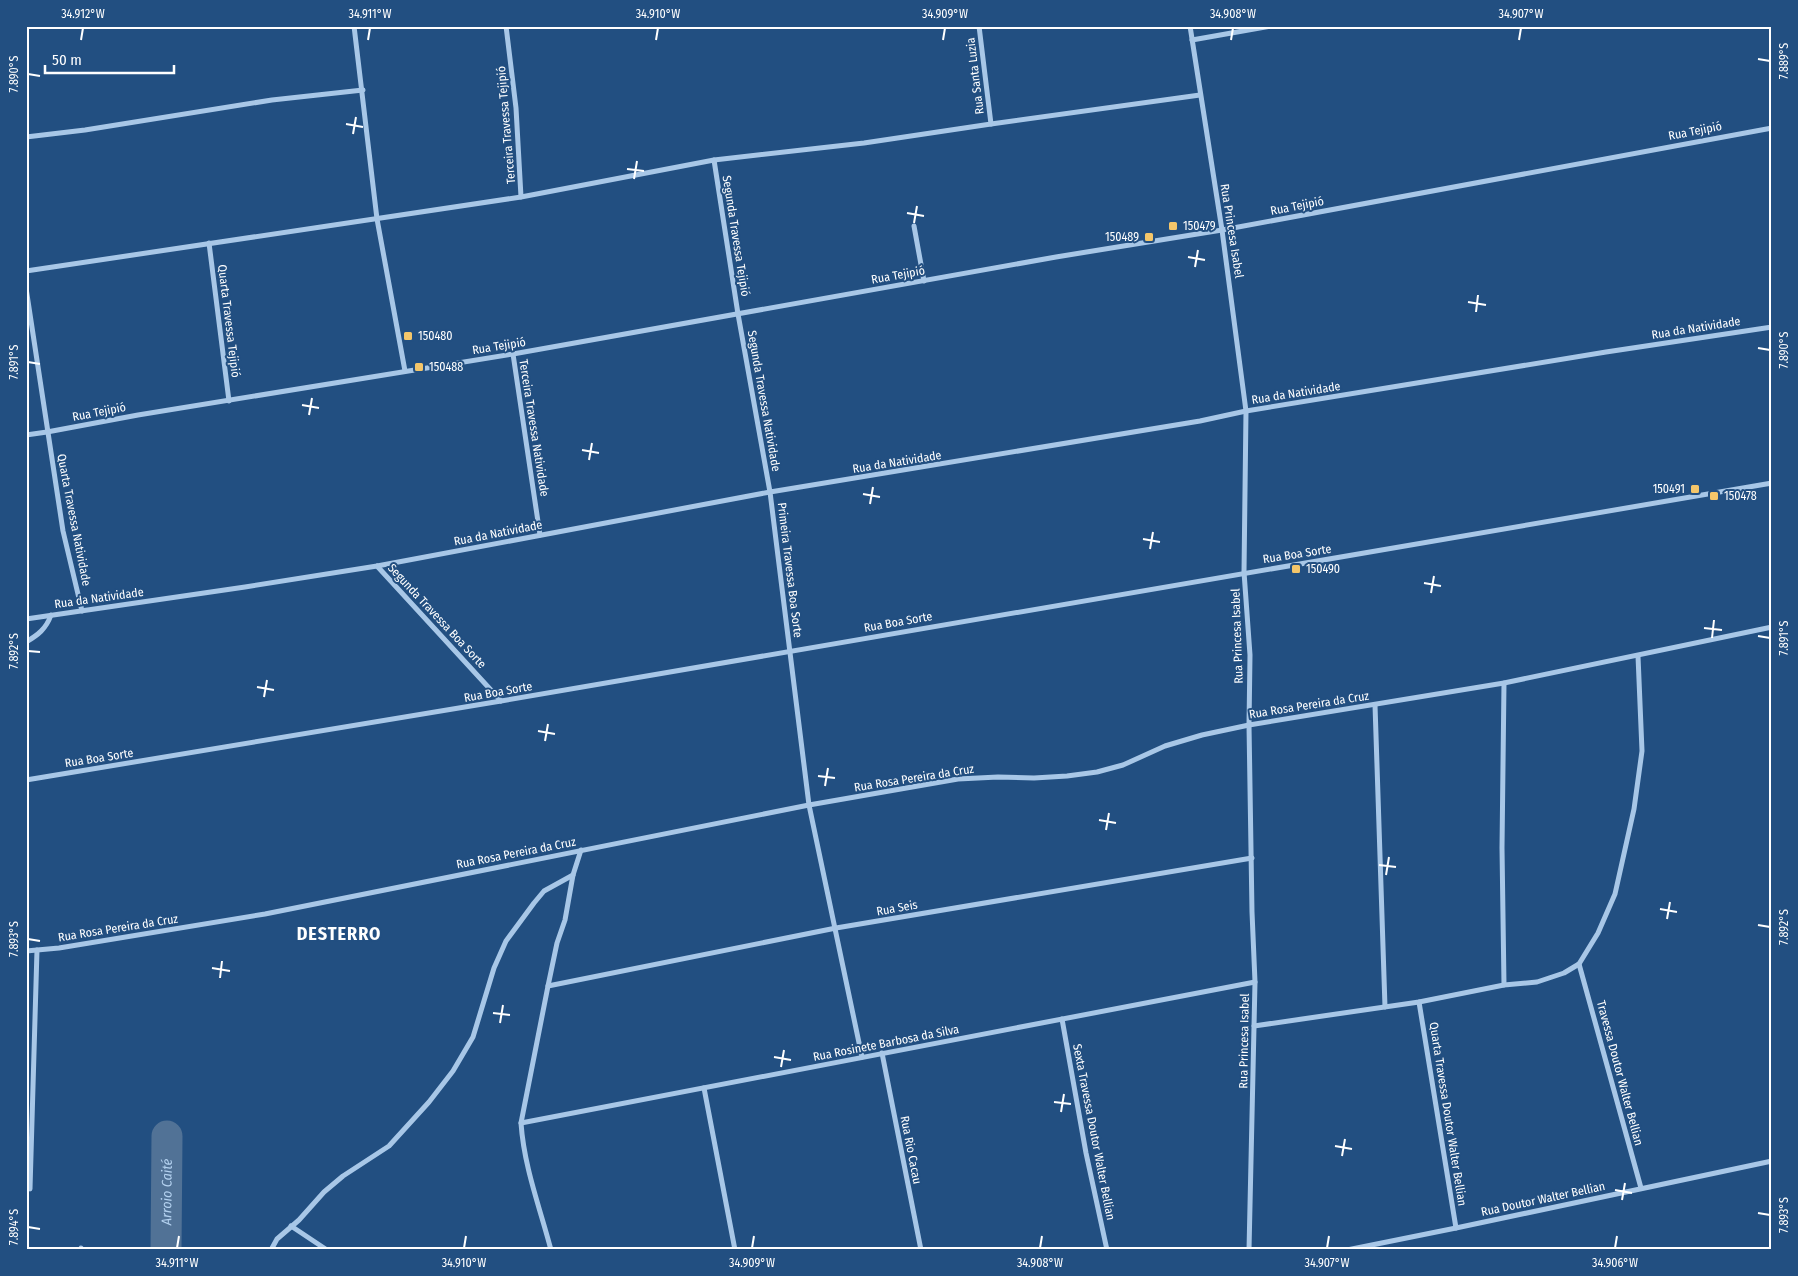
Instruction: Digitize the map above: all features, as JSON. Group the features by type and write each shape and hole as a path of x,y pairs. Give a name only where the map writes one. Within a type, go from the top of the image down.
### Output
{"street":[{"path":"354,26 377,219 405,371"},
{"name":"Terceira Travessa Tejipió","path":"26,271 521,197 516,108 506,26"},
{"name":"Rua Santa Luzia","path":"979,26 991,124"},
{"name":"Rua Princesa Isabel","path":"1190,26 1222,230 1246,411 1244,572 1250,655 1249,724 1255,982 1249,1250"},
{"path":"1192,40 1271,26"},
{"path":"26,137 85,130 272,100 363,90"},
{"path":"521,197 714,160 864,143 1200,95"},
{"name":"Rua Tejipió","path":"26,435 513,354 1222,230 1772,128"},
{"name":"Segunda Travessa Tejipió","path":"714,160 738,314"},
{"path":"914,226 924,281"},
{"name":"Quarta Travessa Tejipió","path":"209,243 229,401"},
{"path":"26,288 47,432"},
{"name":"Segunda Travessa Natividade","path":"738,314 770,492"},
{"name":"Rua da Natividade","path":"26,619 377,566 770,492 1170,426 1246,411 1772,326"},
{"name":"Terceira Travessa Natividade","path":"513,354 540,535"},
{"name":"Quarta Travessa Natividade","path":"47,432 63,531 82,611"},
{"name":"Rua Boa Sorte","path":"26,780 501,701 1244,572 1772,483"},
{"name":"Primeira Travessa Boa Sorte","path":"770,492 809,805 862,1058"},
{"name":"Segunda Travessa Boa Sorte","path":"377,566 501,701"},
{"path":"26,642 43,631 51,615"},
{"name":"Rua Rosa Pereira da Cruz","path":"26,951 59,948 265,914 809,805 958,779 1034,778 1097,772 1123,765 1165,746 1249,724 1504,683 1772,628"},
{"path":"1254,1026 1419,1002 1504,985 1537,982 1564,973 1579,964 1598,933 1614,894 1634,809 1642,751 1638,656"},
{"path":"1504,683 1502,848 1504,985"},
{"path":"1375,705 1385,1007"},
{"path":"551,1250 525,1153 521,1123 548,986 565,920 573,875 581,850"},
{"name":"Rua Seis","path":"548,986 836,928 1252,858"},
{"path":"271,1250 276,1238 291,1226 342,1176 389,1146 429,1102 453,1071 473,1037 494,968 506,942 544,891 573,875"},
{"path":"30,1188 37,950"},
{"name":"Travessa Doutor Walter Bellian","path":"1579,964 1641,1188"},
{"name":"Rua Rosinete Barbosa da Silva","path":"521,1123 1255,982"},
{"name":"Quarta Travessa Doutor Walter Bellian","path":"1419,1002 1456,1228"},
{"name":"Sexta Travessa Doutor Walter Bellian","path":"1062,1019 1086,1153 1107,1250"},
{"name":"Rua Rio Cacau","path":"882,1054 922,1250"},
{"path":"704,1088 735,1250"},
{"name":"Rua Doutor Walter Bellian","path":"1347,1250 1772,1161"},
{"path":"291,1226 327,1250"}],"waterway":[{"name":"Arroio Caité","path":"166,1250 167,1136"}],"place":[{"name":"150479","path":"1173,226"},
{"name":"150489","path":"1149,237"},
{"name":"150480","path":"408,336"},
{"name":"150488","path":"419,367"},
{"name":"150491","path":"1695,489"},
{"name":"150478","path":"1714,496"},
{"name":"150490","path":"1296,569"}],"district":[{"name":"DESTERRO","path":"339,934"}]}
